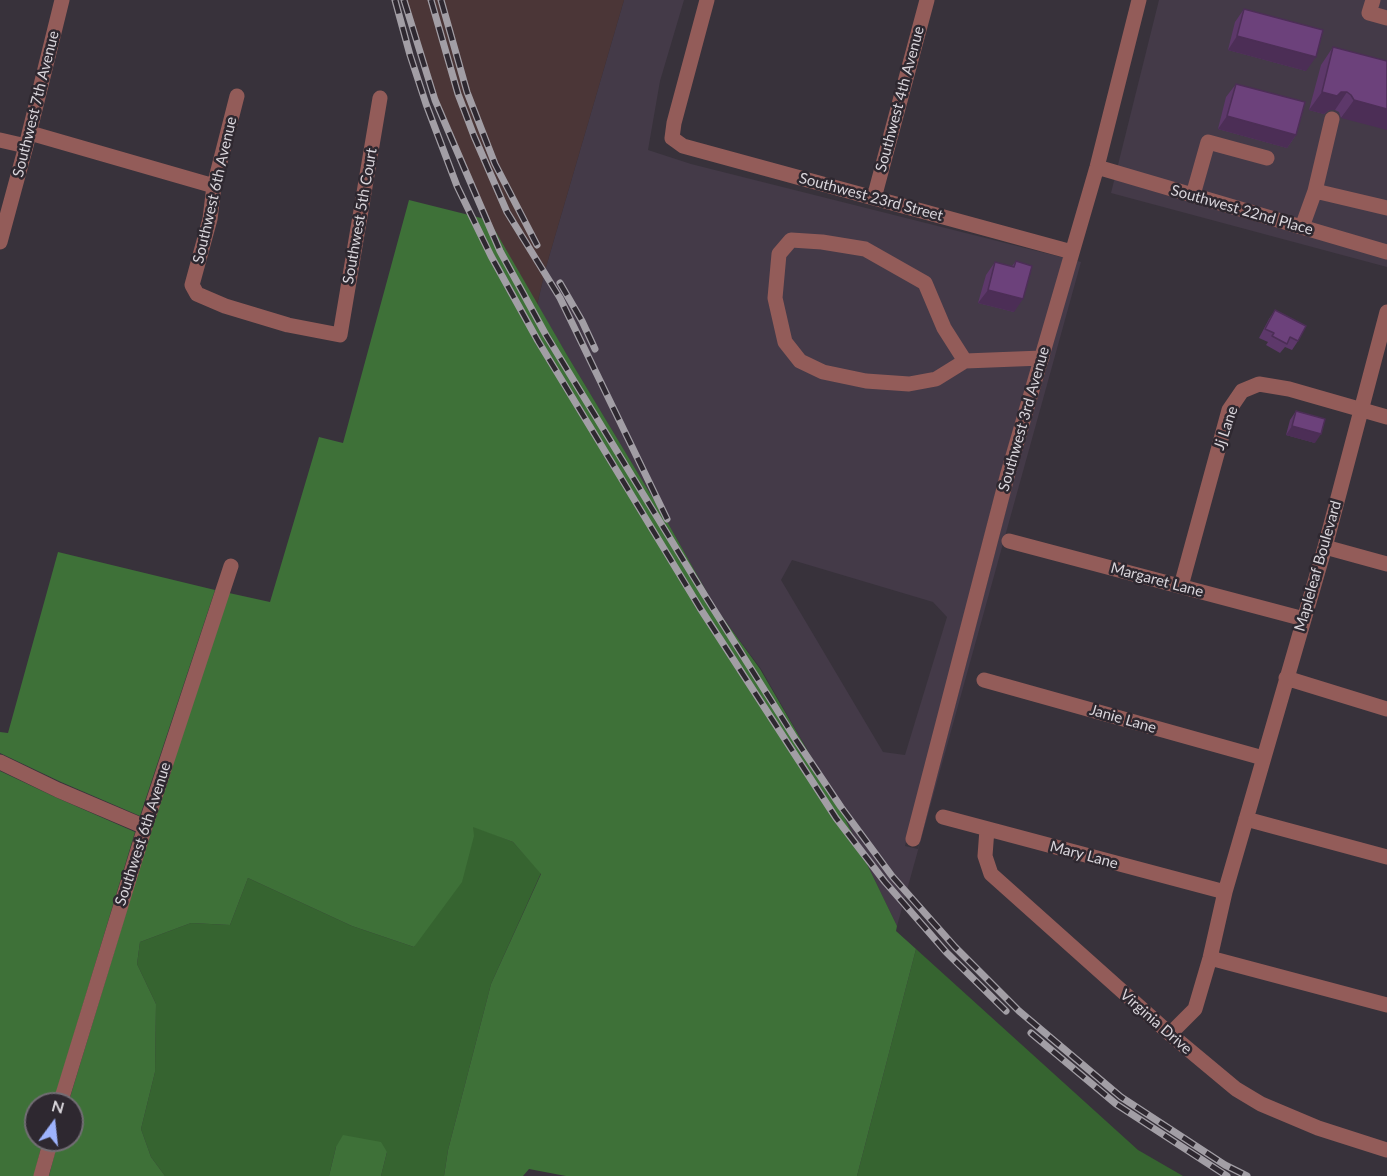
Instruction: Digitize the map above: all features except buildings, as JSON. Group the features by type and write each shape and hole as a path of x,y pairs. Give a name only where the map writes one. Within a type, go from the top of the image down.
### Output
{"street":[{"name":"Southwest 7th Avenue","path":"0,242 28,140 62,0"},
{"name":"Southwest 23rd Street","path":"707,0 674,123 672,138 683,146 1072,252"},
{"name":"Southwest 4th Avenue","path":"874,198 927,0"},
{"name":"Southwest 3rd Avenue","path":"913,839 1008,473 1097,166 1139,0"},
{"path":"1372,0 1369,13 1387,18"},
{"name":"Southwest 6th Avenue","path":"192,285 210,219 214,186 237,96"},
{"name":"Southwest 5th Court","path":"192,285 197,294 225,306 288,326 340,334 380,98"},
{"path":"1302,227 1315,191 1332,120"},
{"path":"0,140 28,140 214,186"},
{"path":"1193,195 1208,142 1266,158"},
{"name":"Southwest 22nd Place","path":"1097,166 1387,252"},
{"path":"1315,191 1387,208"},
{"path":"965,361 944,328 925,283 865,249 791,240 779,254 775,298 785,342 800,361 823,372 866,381 909,384 936,379 965,361 1042,358"},
{"name":"Mapleleaf Boulevard","path":"1170,1034 1195,1009 1210,958 1225,892 1325,547 1387,312"},
{"name":"Jj Lane","path":"1181,586 1229,410 1242,391 1258,384 1289,388 1387,417"},
{"name":"Margaret Lane","path":"1009,541 1304,619"},
{"path":"1325,547 1387,564"},
{"name":"Southwest 6th Avenue","path":"64,1092 144,827 231,566"},
{"path":"1286,678 1387,709"},
{"name":"Janie Lane","path":"984,680 1263,758"},
{"path":"0,762 144,827"},
{"name":"Mary Lane","path":"943,817 1225,892"},
{"path":"1246,819 1387,857"},
{"name":"Virginia Drive","path":"987,829 985,856 991,874 1170,1034 1236,1089 1261,1104 1318,1128 1387,1150"},
{"path":"1210,958 1387,1005"},
{"path":"41,1176 48,1152"}],"shaded area":[{"path":"405,0 624,0 537,305 495,233 436,103"},
{"path":"624,0 684,0 660,81 648,150 691,164 1081,262 897,926 835,798 761,669 715,607 669,525 537,305","holes":["1037,349 1051,353 1015,475 918,849 905,846 1001,471","792,560 933,602 947,617 905,755 883,752 781,580"]},
{"path":"1159,0 1387,0 1387,267 1111,193"}],"green space":[{"path":"409,200 489,220 715,607 760,669 835,798 897,926 896,931 916,949 857,1176 566,1176 529,1169 523,1176 444,1176 448,1150 491,984 541,874 513,842 473,827 474,836 462,882 414,947 352,926 248,878 230,925 191,923 140,942 137,964 156,1004 155,1072 141,1129 151,1157 165,1176 49,1176 55,1152 84,1152 84,1092 72,1092 151,830 229,593 270,602 319,437 343,443"},
{"path":"58,552 215,590 140,816 0,753 0,732 8,733"},
{"path":"0,771 135,832 57,1092 24,1092 24,1152 40,1152 34,1176 0,1176"},
{"path":"473,826 513,842 541,873 491,984 448,1150 444,1176 381,1176 387,1152 336,1147 329,1176 165,1176 151,1157 141,1129 155,1072 156,1004 137,964 140,942 191,923 230,925 248,878 352,926 414,947"},
{"path":"916,949 1138,1150 1183,1176 857,1176"},
{"path":"343,1135 381,1142 387,1152 381,1176 329,1176 336,1147"}],"railway":[{"path":"395,0 426,104 457,186 491,256 538,341 700,608 836,818 885,882 946,952 1006,1011"},
{"path":"404,0 435,100 500,251 546,335 704,594 841,807 892,876 955,947 1019,1011 1121,1097 1225,1165 1247,1176"},
{"path":"431,0 458,94 507,212 560,298 667,519"},
{"path":"441,0 467,92 495,164 537,245"},
{"path":"560,283 595,349"},
{"path":"1031,1033 1116,1104 1227,1176"}]}
